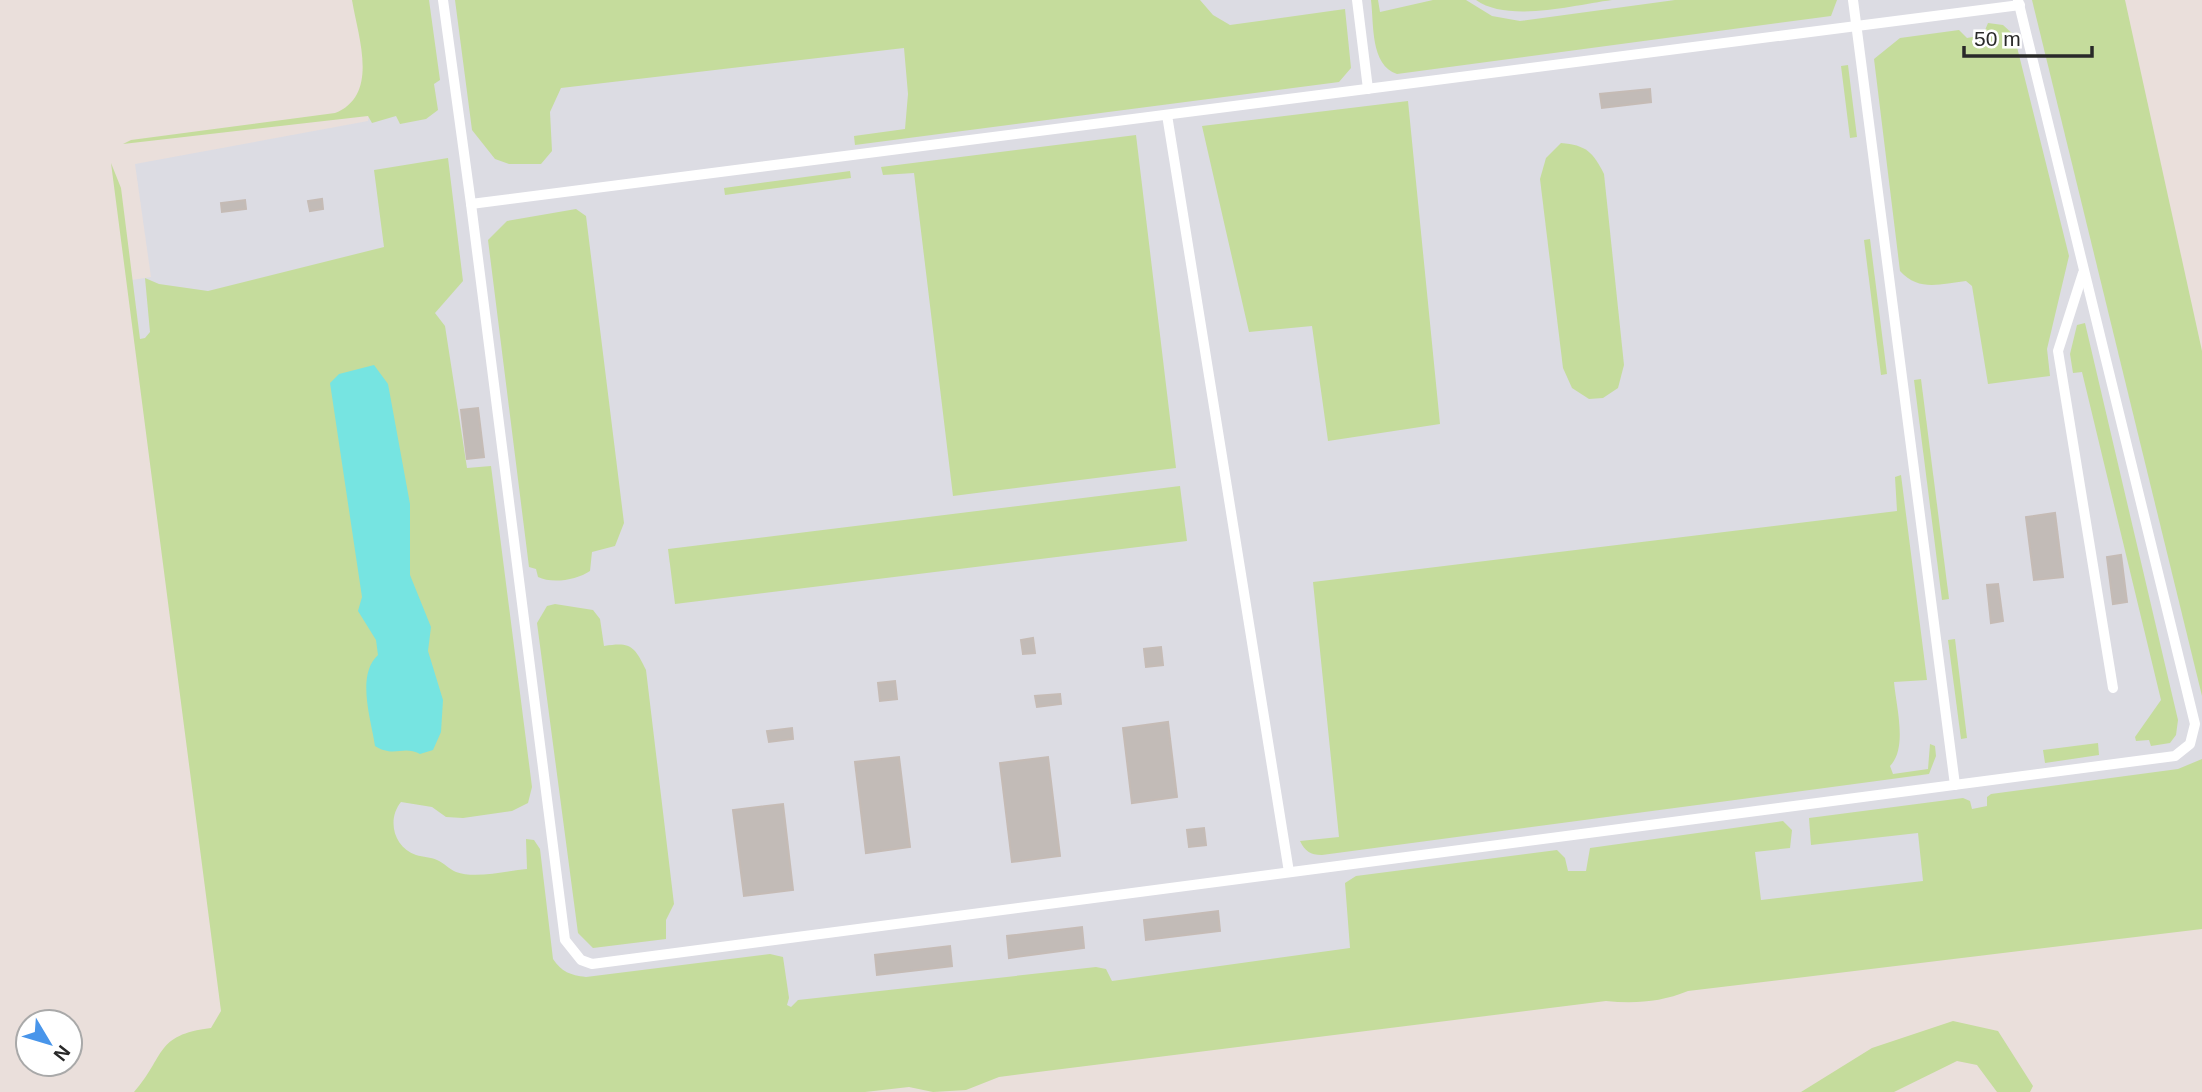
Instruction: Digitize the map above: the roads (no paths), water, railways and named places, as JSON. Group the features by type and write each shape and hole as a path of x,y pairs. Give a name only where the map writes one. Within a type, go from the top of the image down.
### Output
{"lane":[{"path":"443,0 565,940 581,960 592,964 2175,756 2190,744 2195,724 2019,3 471,204"},
{"path":"1357,0 1368,89"},
{"path":"1853,0 1955,785"},
{"path":"1167,115 1289,872"},
{"path":"2084,271 2058,351 2113,688"}],"water":[{"path":"374,365 388,384 410,504 410,575 431,627 428,651 443,700 441,732 433,750 420,754 388,751 375,746 368,711 366,685 371,664 378,655 376,640 358,611 362,597 330,383 339,374"}]}
